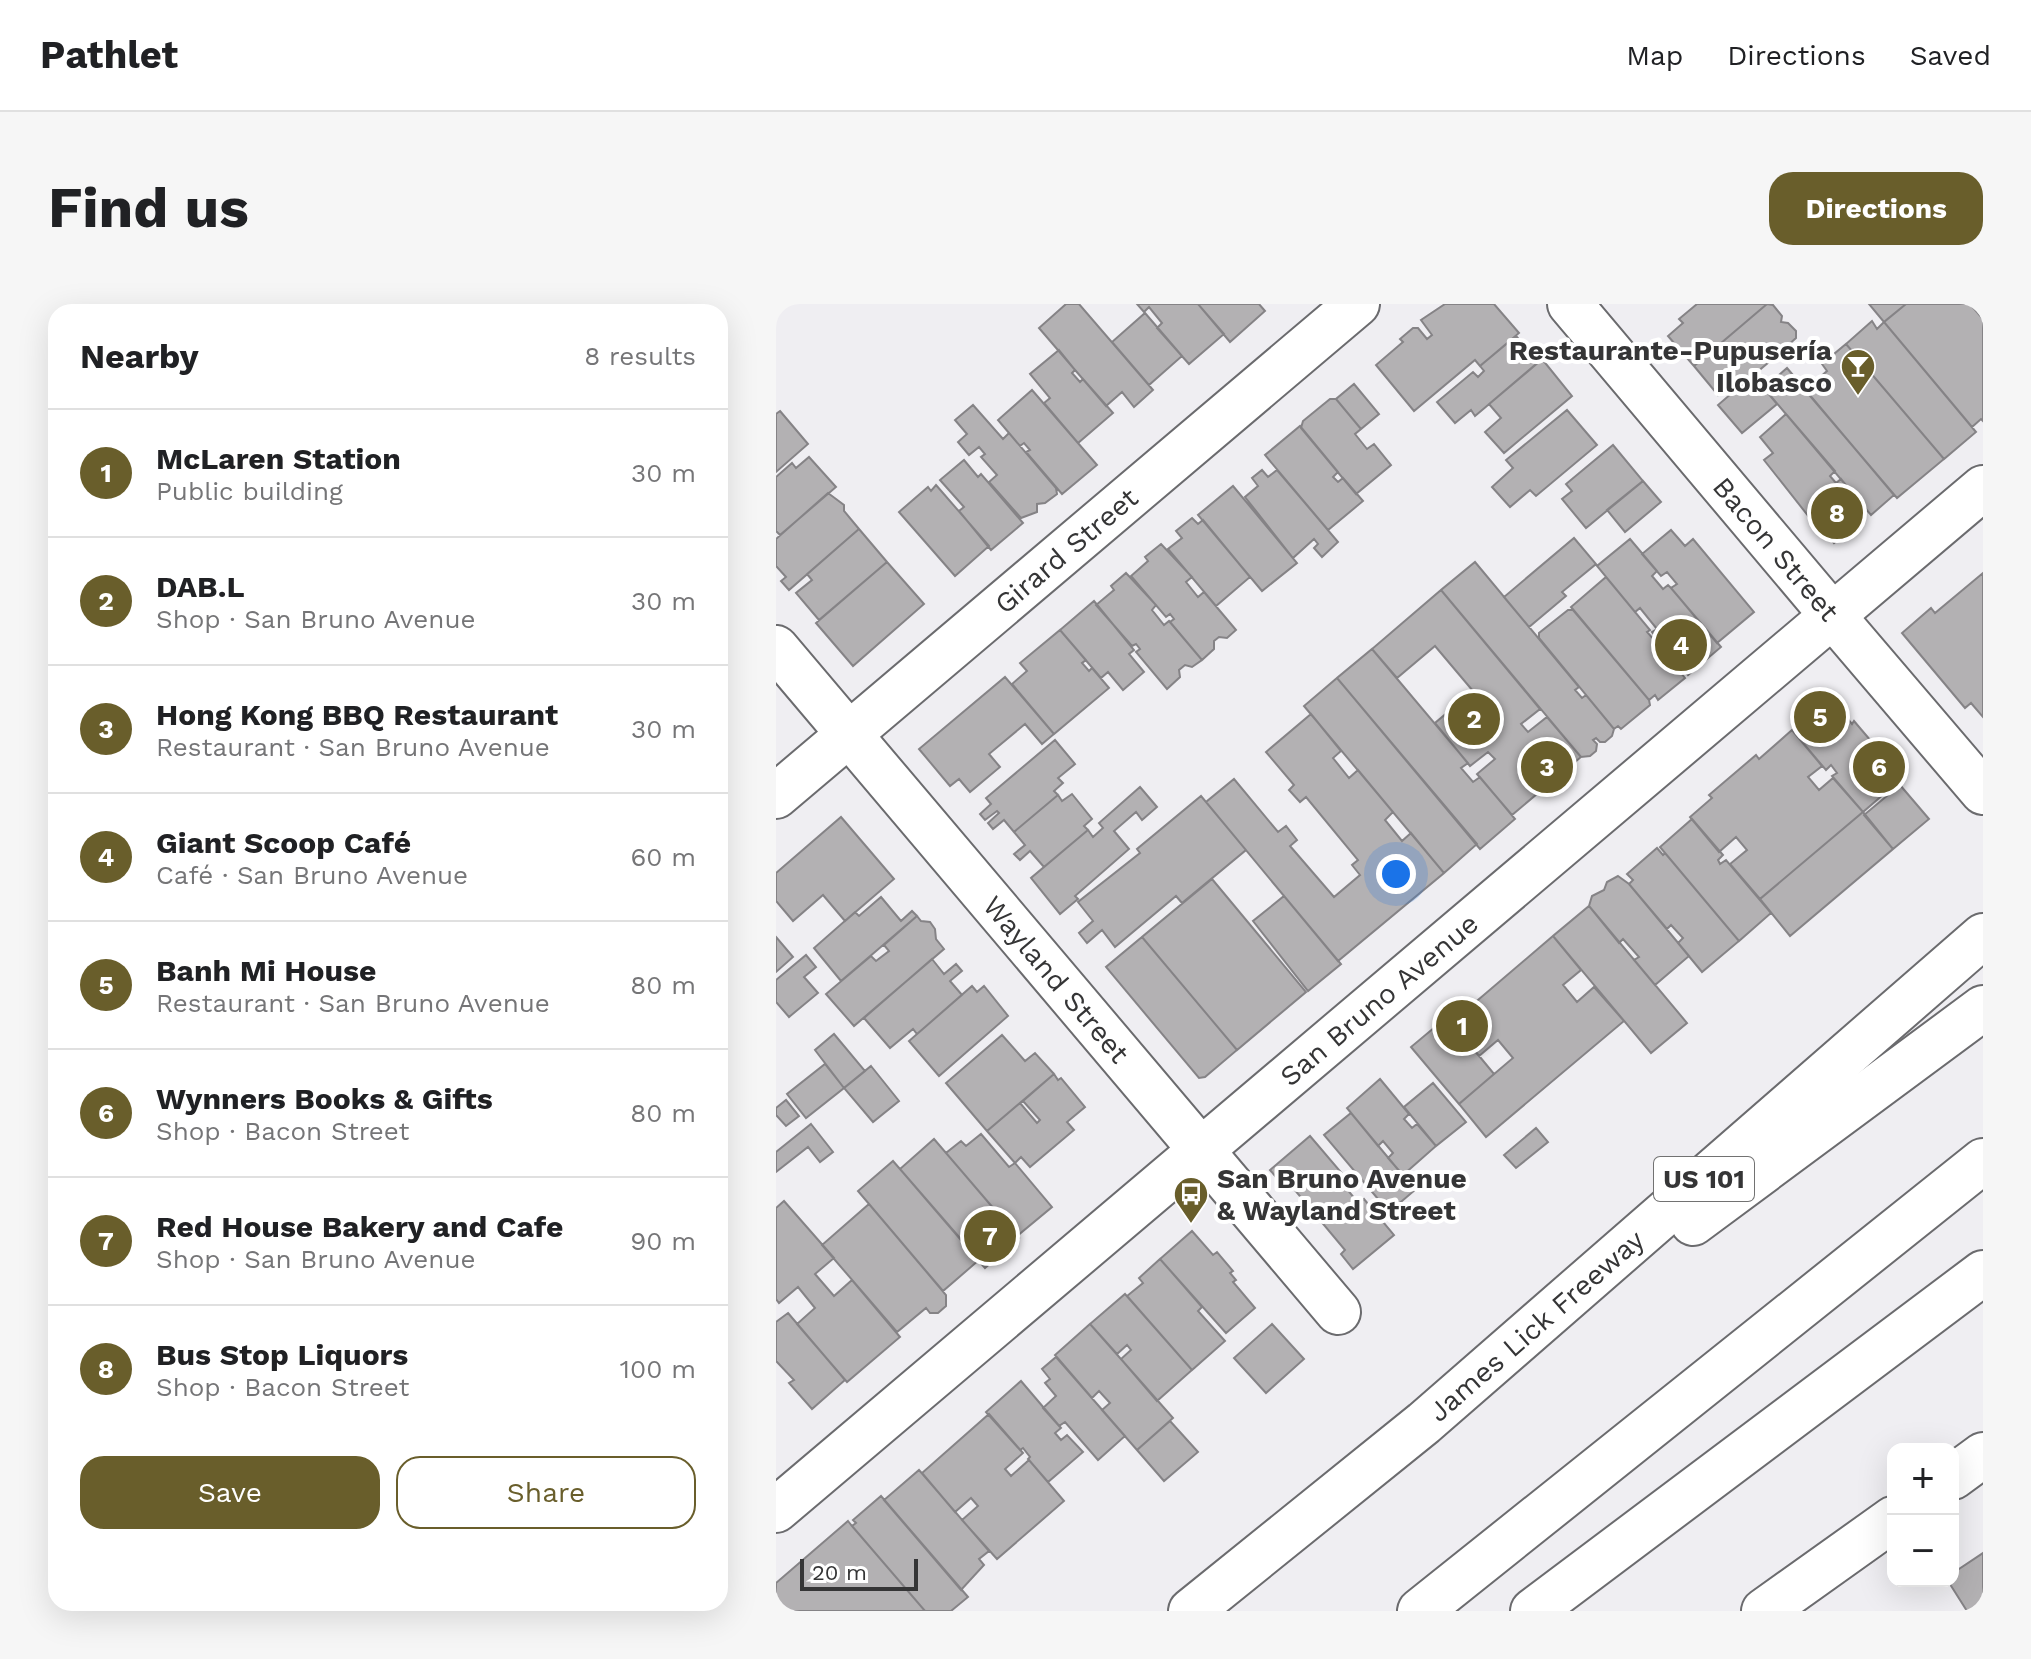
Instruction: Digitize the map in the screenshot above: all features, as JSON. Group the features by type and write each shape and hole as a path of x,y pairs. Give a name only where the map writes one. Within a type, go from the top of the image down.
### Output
{"main road":[{"name":"Girard Street","path":"776,796 1357,304"},
{"name":"Bacon Street","path":"1570,304 1983,792"},
{"name":"San Bruno Avenue","path":"776,1510 1983,488"},
{"name":"Wayland Street","path":"776,648 1338,1312"},
{"name":"James Lick Freeway","path":"1191,1611 1424,1423 1983,936"},
{"path":"1424,1423 1983,1008"},
{"path":"1420,1611 1983,1161"},
{"path":"1533,1611 1983,1273"},
{"path":"1959,1473 1983,1455"},
{"path":"1764,1611 1887,1523"}],"building":[{"path":"1066,304 1079,304 1153,390 1134,407 1122,392 1106,406 1039,328"},
{"path":"1137,304 1198,304 1224,334 1189,364 1157,328 1162,323 1149,307 1144,312"},
{"path":"1198,304 1259,304 1265,311 1230,342"},
{"path":"1445,304 1494,304 1519,333 1480,366 1475,360 1414,411 1376,365 1403,342 1400,339 1413,328 1418,328 1427,339 1432,335 1421,320"},
{"path":"1697,304 1767,304 1694,366 1668,336 1683,323 1679,319"},
{"path":"1767,304 1773,305 1782,316 1781,322 1788,323 1796,331 1796,338 1776,356 1773,353 1767,359 1769,362 1738,388 1733,382 1718,395 1694,366"},
{"path":"1869,304 1906,304 1884,322"},
{"path":"1906,304 1970,304 1983,319 1983,421 1981,419 1972,427 1884,322"},
{"path":"1145,313 1182,356 1149,385 1112,342"},
{"path":"1872,321 1877,329 1884,322 1976,432 1944,459 1846,344"},
{"path":"1516,336 1539,362 1475,416 1471,410 1455,423 1437,402 1473,372 1478,377 1484,371 1480,366"},
{"path":"1846,344 1944,459 1897,498 1805,390 1827,371 1822,364"},
{"path":"1059,350 1075,370 1072,373 1080,382 1083,379 1113,413 1078,443 1044,403 1050,398 1030,374"},
{"path":"1542,359 1572,396 1504,453 1485,432 1501,418 1489,404"},
{"path":"1787,368 1894,495 1871,515 1764,388"},
{"path":"1753,375 1777,404 1742,433 1718,405"},
{"path":"1354,384 1379,414 1361,429 1336,399"},
{"path":"1032,390 1097,465 1062,494 1026,452 1030,450 1024,443 1020,446 998,420"},
{"path":"1330,399 1336,399 1361,429 1355,434 1367,449 1374,444 1391,465 1356,494 1301,428 1303,421"},
{"path":"973,405 1003,439 1009,433 1056,488 1057,494 1045,503 1037,504 1037,512 1021,518 989,482 997,475 981,457 985,454 979,447 969,455 958,442 967,434 955,420"},
{"path":"1567,410 1597,445 1536,496 1530,490 1510,507 1492,487 1513,468 1506,460"},
{"path":"780,411 808,444 776,472 776,414"},
{"path":"1786,414 1835,471 1830,476 1836,483 1841,479 1866,510 1849,524 1852,528 1834,543 1817,522 1813,522 1764,460 1773,453 1760,437"},
{"path":"1300,426 1338,472 1333,477 1338,482 1343,478 1363,501 1328,530 1265,455"},
{"path":"1613,445 1643,481 1586,528 1562,499 1572,491 1566,484"},
{"path":"809,457 836,487 780,535 776,531 776,477 792,463 796,468"},
{"path":"964,460 978,477 981,474 1023,523 991,550 959,511 964,507 940,480"},
{"path":"1262,470 1268,477 1277,470 1338,542 1322,557 1314,548 1318,544 1314,539 1293,558 1245,497 1258,486 1252,478"},
{"path":"1643,481 1661,502 1625,532 1607,510"},
{"path":"936,485 989,546 955,576 899,512 928,487 931,491"},
{"path":"1233,486 1297,563 1262,591 1198,515"},
{"path":"828,493 844,505 844,511 859,529 789,590 781,581 786,577 776,566 776,539"},
{"path":"1192,518 1198,524 1203,520 1250,577 1216,606 1168,549 1182,538 1176,531"},
{"path":"859,529 887,562 819,620 796,593 812,580 807,574"},
{"path":"1671,530 1685,546 1693,539 1754,612 1717,643 1671,588 1677,584 1667,572 1661,576 1642,554"},
{"path":"1574,538 1596,564 1562,592 1566,596 1529,627 1504,597"},
{"path":"1630,539 1657,571 1652,576 1663,589 1668,585 1671,588 1721,647 1688,675 1652,632 1657,629 1640,608 1635,612 1597,566"},
{"path":"1161,544 1192,577 1186,582 1198,597 1204,592 1236,630 1227,638 1219,637 1214,641 1214,649 1202,660 1170,622 1174,619 1170,614 1166,617 1131,576 1148,561 1145,557"},
{"path":"887,562 924,604 853,666 816,623"},
{"path":"1475,562 1579,687 1575,690 1582,698 1586,695 1614,729 1605,742 1596,738 1593,740 1597,744 1596,751 1590,756 1581,757 1441,590"},
{"path":"1126,573 1156,605 1152,610 1164,625 1169,621 1202,660 1192,667 1185,665 1179,670 1180,677 1167,689 1136,652 1140,649 1136,644 1132,646 1096,605 1114,590 1111,586"},
{"path":"1983,573 1983,717 1971,703 1965,708 1902,633 1931,608 1935,613"},
{"path":"1606,577 1650,630 1647,632 1655,641 1658,639 1684,670 1681,673 1685,678 1658,700 1655,695 1649,700 1571,607"},
{"path":"1441,590 1540,709 1521,724 1528,732 1547,717 1581,757 1512,815 1477,774 1495,759 1488,752 1470,766 1435,723 1473,691 1435,646 1397,678 1372,649"},
{"path":"1094,601 1134,650 1129,654 1144,672 1123,690 1108,672 1101,678 1060,630"},
{"path":"1568,610 1573,610 1649,700 1650,705 1621,729 1618,726 1614,729 1539,638 1539,633"},
{"path":"1060,630 1086,660 1082,663 1089,671 1092,668 1109,688 1054,734 1012,684 1027,671 1020,663"},
{"path":"1372,649 1468,763 1461,768 1473,782 1480,777 1515,819 1480,849 1337,678"},
{"path":"1005,677 1054,734 1042,744 1025,724 989,754 1000,767 970,792 959,779 950,786 919,749"},
{"path":"1337,678 1477,844 1444,873 1304,706"},
{"path":"1830,698 1871,741 1868,744 1899,781 1863,812 1832,776 1837,773 1831,765 1826,770 1792,730"},
{"path":"1311,714 1341,751 1333,758 1349,778 1358,770 1393,812 1385,820 1402,841 1411,833 1444,873 1338,961 1206,802 1234,779 1278,832 1286,826 1297,840 1290,846 1334,897 1360,875 1352,865 1358,860 1306,797 1300,802 1289,790 1294,785 1266,752"},
{"path":"1792,730 1822,766 1808,777 1819,790 1833,778 1863,812 1760,899 1730,864 1747,850 1736,837 1719,852 1690,817 1712,798 1709,795 1756,755 1759,759"},
{"path":"1055,740 1075,764 1058,778 1063,783 1054,791 1058,795 1014,832 1004,820 993,829 988,823 999,813 997,811 985,820 980,814 991,804 986,798"},
{"path":"1900,785 1929,819 1893,849 1864,815"},
{"path":"1140,787 1157,807 1142,820 1136,812 1114,831 1129,849 1075,896 1078,899 1060,914 1031,878 1088,830 1093,837 1103,828 1099,823"},
{"path":"1072,794 1092,819 1084,826 1088,830 1044,867 1030,851 1020,860 1014,854 1025,845 1014,832 1058,795 1062,801"},
{"path":"1201,796 1246,850 1182,903 1176,896 1115,947 1102,930 1087,943 1079,933 1093,921 1078,902 1140,853 1137,849"},
{"path":"1863,812 1893,849 1790,936 1760,899"},
{"path":"841,817 894,879 845,921 823,895 793,921 776,901 776,873"},
{"path":"1692,819 1723,855 1718,860 1720,864 1726,860 1771,913 1739,941 1660,847"},
{"path":"1657,848 1663,855 1665,853 1739,941 1702,972 1678,943 1683,938 1671,925 1667,929 1629,884 1633,880 1627,874"},
{"path":"1618,876 1629,884 1689,956 1655,985 1634,960 1639,957 1623,939 1619,943 1589,906 1592,896 1604,890 1607,882"},
{"path":"1212,879 1306,992 1237,1050 1142,937"},
{"path":"1284,896 1341,964 1308,991 1253,921"},
{"path":"881,897 901,921 912,911 917,916 841,981 814,948 855,912 859,916"},
{"path":"1589,906 1687,1023 1651,1053 1553,936"},
{"path":"917,916 921,921 930,922 936,939 944,949 854,1026 826,994 871,956 876,961 889,951 884,945"},
{"path":"1553,936 1581,970 1563,985 1577,1002 1594,987 1624,1021 1486,1137 1459,1104 1513,1058 1498,1040 1479,1056 1451,1023"},
{"path":"776,937 793,957 776,972"},
{"path":"1142,937 1237,1050 1205,1077 1199,1078 1106,967"},
{"path":"806,955 816,967 804,977 818,993 789,1017 776,1002 776,980"},
{"path":"932,959 944,974 956,964 962,971 950,981 962,995 917,1034 913,1029 890,1048 864,1018"},
{"path":"972,986 977,992 984,986 1008,1016 939,1076 909,1041"},
{"path":"1447,1017 1494,1074 1459,1104 1411,1047"},
{"path":"834,1034 865,1071 844,1088 815,1050"},
{"path":"1002,1035 1025,1061 1035,1053 1054,1074 987,1131 946,1083"},
{"path":"825,1064 844,1088 806,1118 787,1094"},
{"path":"871,1066 899,1101 873,1122 844,1088"},
{"path":"1054,1074 1085,1107 1067,1122 1074,1130 1030,1167 1021,1157 1015,1163 987,1131 1020,1103 1037,1123 1040,1120 1023,1101"},
{"path":"1380,1079 1409,1114 1404,1119 1412,1128 1417,1124 1436,1146 1403,1175 1388,1158 1393,1153 1383,1141 1378,1146 1347,1108"},
{"path":"1433,1083 1466,1122 1436,1146 1404,1107"},
{"path":"786,1100 799,1116 786,1126 776,1115 776,1108"},
{"path":"1351,1113 1415,1190 1389,1212 1324,1135"},
{"path":"811,1124 833,1152 820,1162 808,1147 776,1172 776,1152"},
{"path":"1536,1128 1548,1142 1516,1168 1504,1155"},
{"path":"981,1134 1009,1167 1015,1163 1052,1207 1017,1236 946,1153 961,1141 966,1146"},
{"path":"1310,1136 1351,1184 1346,1188 1359,1204 1364,1199 1394,1235 1353,1269 1341,1254 1345,1250 1289,1183 1285,1188 1270,1170"},
{"path":"934,1139 1019,1238 985,1268 900,1169"},
{"path":"893,1161 979,1260 943,1291 858,1191"},
{"path":"784,1201 834,1258 815,1274 834,1296 852,1280 900,1337 847,1382 797,1324 815,1308 798,1287 779,1303 776,1299 776,1208"},
{"path":"869,1204 946,1295 946,1306 938,1313 930,1313 926,1308 897,1332 822,1245"},
{"path":"1192,1231 1213,1255 1217,1252 1233,1271 1230,1273 1236,1280 1233,1282 1255,1308 1226,1333 1160,1259"},
{"path":"1160,1259 1202,1307 1198,1311 1225,1341 1192,1370 1127,1296 1143,1283 1139,1278"},
{"path":"1125,1294 1192,1370 1157,1401 1121,1359 1131,1350 1127,1345 1117,1354 1090,1324"},
{"path":"788,1313 845,1380 812,1409 789,1383 794,1380 776,1361 776,1322"},
{"path":"1090,1324 1173,1418 1137,1450 1102,1410 1110,1403 1099,1391 1092,1398 1055,1355"},
{"path":"1272,1324 1304,1359 1266,1393 1234,1358"},
{"path":"1056,1357 1125,1436 1098,1460 1065,1422 1059,1426 1043,1408 1056,1396 1045,1383 1050,1379 1042,1369"},
{"path":"1021,1381 1061,1428 1055,1433 1061,1440 1067,1435 1083,1452 1048,1482 1028,1459 1030,1457 1023,1448 1020,1450 986,1412"},
{"path":"989,1414 1023,1453 1005,1469 1011,1476 1029,1460 1064,1501 997,1559 962,1520 978,1506 971,1498 955,1512 922,1473"},
{"path":"1170,1421 1198,1452 1164,1481 1137,1450"},
{"path":"919,1470 989,1551 979,1559 984,1565 961,1590 884,1500"},
{"path":"881,1496 968,1597 951,1611 925,1611 852,1526 856,1523 853,1520"},
{"path":"848,1521 925,1611 776,1611 776,1583"},
{"path":"1983,1553 1983,1607 1977,1611 1967,1611 1952,1587 1959,1587 1959,1569"}],"place":[{"name":"Restaurante-Pupusería Ilobasco","path":"1858,397"},
{"name":"Bus Stop Liquors","path":"1837,513"},
{"name":"Giant Scoop Café","path":"1681,645"},
{"name":"Banh Mi House","path":"1820,717"},
{"name":"DAB.L","path":"1474,719"},
{"name":"Hong Kong BBQ Restaurant","path":"1547,767"},
{"name":"Wynners Books & Gifts","path":"1879,767"},
{"name":"McLaren Station","path":"1462,1026"},
{"name":"San Bruno Avenue & Wayland Street","path":"1191,1225"},
{"name":"Red House Bakery and Cafe","path":"990,1236"}]}
